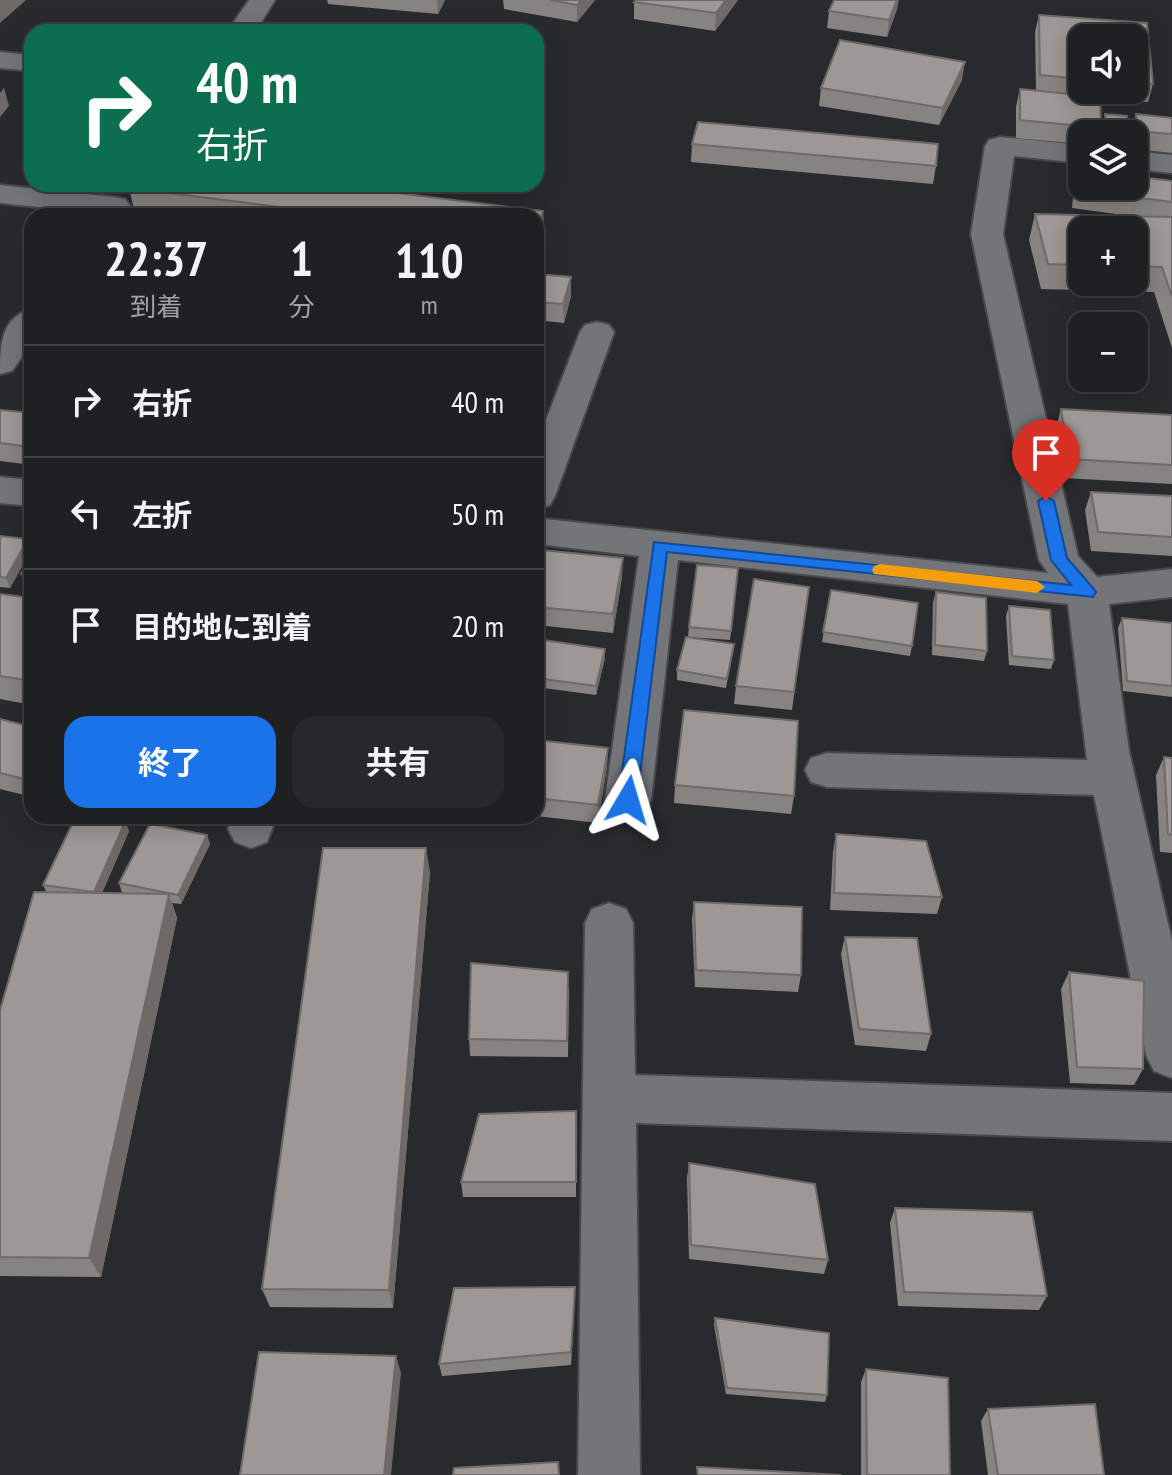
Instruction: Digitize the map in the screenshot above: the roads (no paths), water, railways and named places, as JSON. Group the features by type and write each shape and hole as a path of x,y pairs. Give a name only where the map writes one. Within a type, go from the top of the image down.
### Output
{"street":[{"path":"246,24 262,0"},
{"path":"0,60 24,62"},
{"path":"1068,153 1000,146 987,234 1059,560 1087,592 1113,778 1172,1055"},
{"path":"1148,161 1172,164"},
{"path":"0,194 117,202"},
{"path":"0,363 24,330"},
{"path":"544,474 597,332"},
{"path":"0,490 24,492"},
{"path":"544,532 1087,592 1172,583"},
{"path":"628,800 660,546"},
{"path":"827,770 1113,778"},
{"path":"609,923 609,1475"},
{"path":"609,1098 1172,1117"}]}
